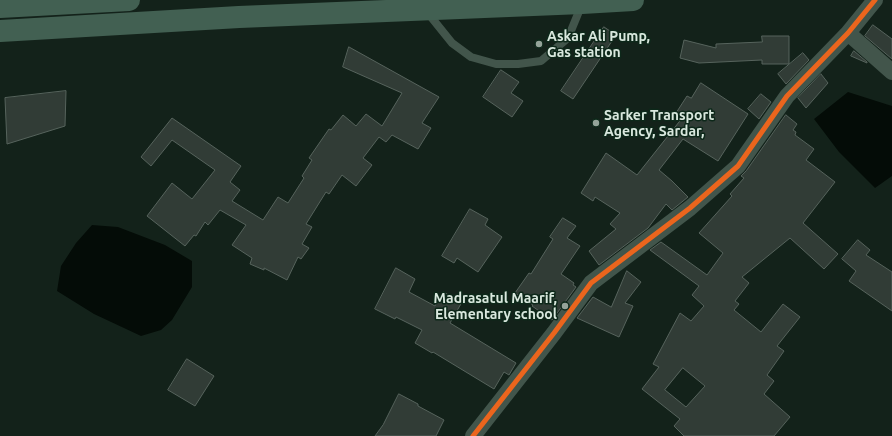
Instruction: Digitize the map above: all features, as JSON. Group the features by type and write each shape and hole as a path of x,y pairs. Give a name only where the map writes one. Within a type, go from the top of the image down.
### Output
{"highway":[{"path":"0,7 130,0"},
{"path":"0,31 239,17 633,0"}],"street":[{"path":"473,436 550,339 591,283 690,208 738,166 787,96 848,33 875,0"},
{"path":"848,33 892,72"}],"lane":[{"path":"424,10 452,43 471,57 496,64 518,64 541,61 568,38 582,3"}],"shaded area":[{"path":"848,92 892,106 892,176 875,188 839,152 814,119"},
{"path":"92,225 118,227 165,245 192,261 192,287 172,320 161,330 141,336 94,314 57,291 61,266 76,243"}],"building":[{"path":"873,25 892,39 892,59 865,36"},
{"path":"604,27 616,35 573,99 561,91"},
{"path":"762,36 789,36 789,64 762,64 762,60 699,63 680,58 684,40 716,48 716,44 762,42"},
{"path":"349,47 439,97 422,123 431,128 418,149 392,135 386,142 379,137 363,158 372,165 356,186 342,175 329,194 326,192 306,224 312,227 302,244 309,248 301,259 298,257 287,280 264,268 264,270 250,264 252,258 232,245 246,225 220,210 208,225 205,222 196,236 194,235 185,246 147,216 172,183 192,199 215,170 172,140 151,166 141,157 172,118 241,166 230,182 240,190 232,201 263,220 278,197 288,203 304,178 302,176 312,160 309,158 329,129 331,130 343,115 356,126 366,114 382,126 402,93 343,67"},
{"path":"854,51 867,62 867,63 851,56"},
{"path":"803,53 809,60 786,84 778,74"},
{"path":"501,70 519,82 511,93 523,101 512,117 483,97"},
{"path":"821,74 828,83 806,108 798,98"},
{"path":"701,83 748,114 718,161 683,139 659,170 688,197 672,210 666,204 648,228 599,265 589,251 616,229 610,224 620,213 595,197 593,201 581,193 606,153 637,175 683,117 676,113 687,96 691,98"},
{"path":"66,91 65,126 7,144 5,98"},
{"path":"761,94 771,102 759,119 748,109"},
{"path":"786,115 797,124 793,130 796,132 795,135 814,149 806,160 835,182 803,223 838,254 824,269 790,238 742,277 749,283 735,301 739,304 734,310 761,332 783,304 800,317 777,346 784,351 767,375 774,381 764,394 790,417 774,436 684,436 674,426 680,419 642,389 659,367 653,364 680,313 691,321 704,306 692,295 699,286 650,250 661,242 707,275 723,253 699,233 732,196 730,194 744,178 741,176","holes":["683,368 705,386 686,407 665,390"]},
{"path":"470,209 488,219 485,225 502,237 478,272 457,258 454,263 442,256"},
{"path":"563,218 576,226 567,238 580,246 561,274 574,283 573,285 576,287 552,320 515,293 529,273 531,274 553,239 550,237"},
{"path":"858,240 870,250 866,255 892,272 892,311 849,281 856,271 842,259"},
{"path":"396,268 415,279 409,292 435,306 443,292 462,302 450,323 516,363 509,375 504,372 494,389 433,352 432,353 415,343 422,330 396,317 395,319 375,309"},
{"path":"627,271 641,282 625,303 633,306 619,337 577,318 593,297 611,307"},
{"path":"187,359 214,376 195,406 168,390"},
{"path":"399,394 444,420 436,436 375,436 383,425"}],"cycle path":[{"path":"473,436 554,333 591,283 690,208 738,166 787,96 848,33 875,0"}],"place":[{"name":"Askar Ali Pump, Gas station","path":"539,44"},
{"name":"Sarker Transport Agency, Sardar,","path":"596,123"},
{"name":"Madrasatul Maarif, Elementary school","path":"565,306"}]}
